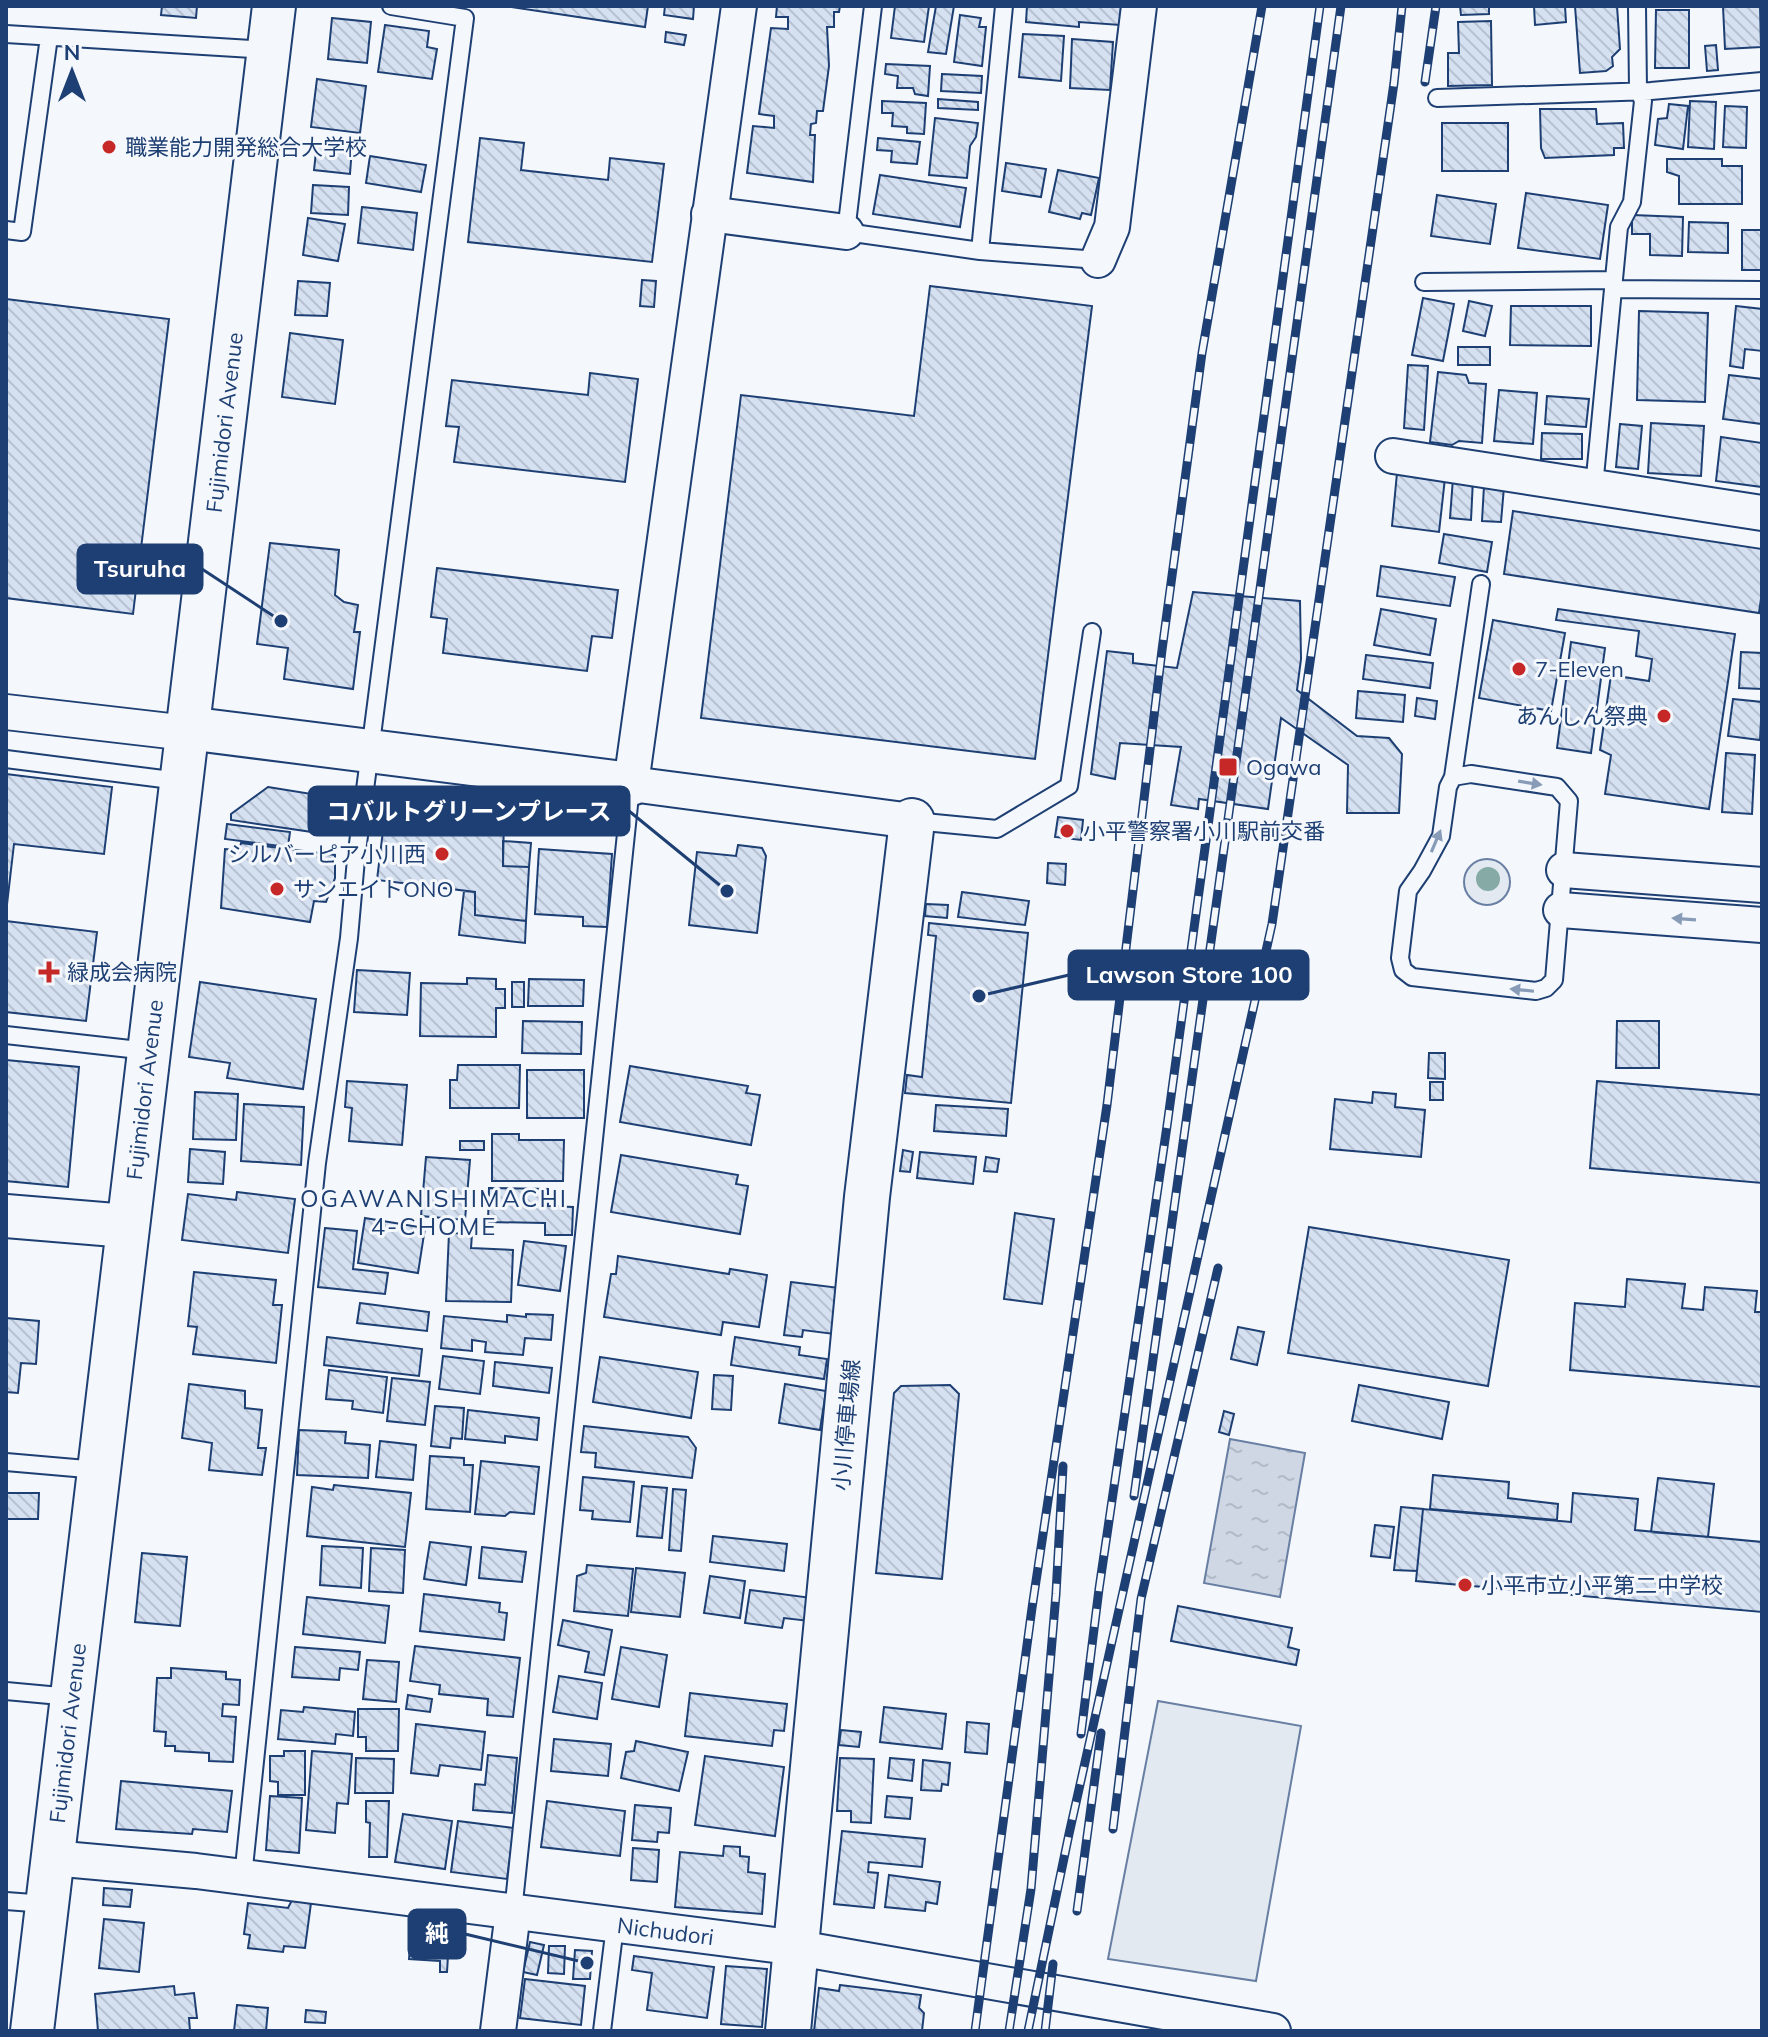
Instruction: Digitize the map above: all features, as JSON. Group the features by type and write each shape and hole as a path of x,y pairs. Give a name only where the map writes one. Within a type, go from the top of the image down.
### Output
{"main road":[{"name":"小川停車場線","path":"788,2031 867,1197 912,821"}],"street":[{"name":"Fujimidori Avenue","path":"32,2031 26,1902 52,1858 274,6"},
{"path":"631,784 739,6"},
{"path":"1098,260 1112,227 1139,6"},
{"path":"709,214 846,232"},
{"path":"1393,456 1762,513"},
{"path":"6,712 371,751 912,821"},
{"path":"1561,910 1758,925 1761,882 1564,870"},
{"path":"6,1216 127,1226"},
{"name":"Nichudori","path":"52,1858 243,1877 798,1948 1273,2031"},
{"path":"498,2031 513,1912"}],"lane":[{"path":"243,1877 315,1179 349,938 356,859 465,18 391,6"},
{"path":"873,6 846,232 980,251 1098,260"},
{"path":"980,251 1004,6"},
{"path":"1594,487 1619,227 1632,202 1643,101 1638,89 1637,6"},
{"path":"6,34 267,50"},
{"path":"6,230 22,232 49,37"},
{"path":"1437,98 1638,89 1651,91 1762,81"},
{"path":"1424,282 1613,284 1762,290"},
{"path":"1453,777 1471,774 1557,787 1569,801 1554,980 1546,988 1536,991 1412,977 1403,970 1400,958 1408,891 1441,836 1448,787 1453,777 1481,584"},
{"path":"912,821 997,829 1069,786 1092,632"},
{"path":"6,759 181,781"},
{"path":"513,1912 631,784"},
{"path":"6,1035 150,1051"},
{"path":"6,1462 98,1470"},
{"path":"6,1691 71,1697"},
{"path":"602,2031 615,1926"}],"shaded area":[{"path":"1487,859 1503,866 1510,882 1503,898 1487,905 1471,898 1464,882 1471,866"},
{"path":"1158,1701 1301,1726 1256,1981 1108,1959"}],"water":[{"path":"1230,1439 1305,1453 1280,1597 1204,1583"}],"building":[{"path":"162,6 197,6 196,18 161,15"},
{"path":"504,6 648,6 645,27"},
{"path":"665,6 694,6 693,19 664,15"},
{"path":"777,6 840,6 839,12 834,12 834,27 827,27 829,66 823,111 817,111 816,123 811,124 810,135 815,135 813,182 747,173 753,126 774,128 774,116 759,114 771,28 788,29 788,17 776,17"},
{"path":"895,6 929,6 924,42 891,38"},
{"path":"936,6 954,6 946,54 928,52"},
{"path":"1027,6 1121,6 1120,25 1079,22 1079,27 1026,22"},
{"path":"1460,6 1489,6 1489,14 1461,15"},
{"path":"1534,6 1565,6 1566,22 1535,25"},
{"path":"1575,6 1617,6 1620,49 1612,57 1613,66 1606,71 1580,73"},
{"path":"1723,6 1760,6 1761,47 1725,49"},
{"path":"1656,10 1689,10 1689,68 1655,68"},
{"path":"960,15 981,18 979,27 986,27 982,66 954,62"},
{"path":"332,18 371,22 367,63 328,59"},
{"path":"1491,21 1492,85 1448,86 1448,53 1459,53 1458,22"},
{"path":"385,25 429,31 427,47 437,49 432,79 378,72"},
{"path":"666,32 686,35 684,45 665,42"},
{"path":"1023,34 1064,36 1061,81 1019,77"},
{"path":"1072,39 1113,42 1110,90 1070,88"},
{"path":"1716,45 1718,70 1707,71 1705,46"},
{"path":"886,64 930,66 928,96 915,94 913,88 897,88 898,76 885,74"},
{"path":"942,74 982,76 981,93 941,91"},
{"path":"317,79 366,86 360,133 311,127"},
{"path":"938,99 978,102 978,110 938,108"},
{"path":"882,101 926,103 924,134 907,133 907,127 892,126 893,113 882,113"},
{"path":"1690,101 1716,102 1714,149 1688,147"},
{"path":"1669,104 1688,106 1683,149 1655,145 1658,119 1667,118"},
{"path":"1725,106 1747,107 1746,148 1723,147"},
{"path":"1540,109 1596,109 1597,124 1623,123 1624,148 1614,148 1614,155 1545,158 1541,148"},
{"path":"935,118 978,123 976,137 970,146 967,178 929,175"},
{"path":"1442,123 1508,123 1508,171 1442,171"},
{"path":"480,138 524,143 521,170 608,180 610,158 664,164 652,262 468,242"},
{"path":"878,138 920,142 917,164 891,162 892,151 877,150"},
{"path":"317,143 352,147 350,174 314,170"},
{"path":"370,156 426,165 421,192 366,183"},
{"path":"1667,159 1722,159 1722,166 1742,166 1742,204 1679,204 1679,176 1667,172"},
{"path":"1006,163 1046,169 1041,197 1002,191"},
{"path":"1058,170 1099,178 1091,215 1082,213 1080,219 1049,212"},
{"path":"880,175 966,188 960,227 873,214"},
{"path":"313,185 349,187 348,215 311,213"},
{"path":"1526,193 1608,205 1600,259 1518,248"},
{"path":"1437,195 1496,204 1490,244 1431,236"},
{"path":"362,207 417,213 413,250 358,243"},
{"path":"1632,215 1683,217 1682,256 1650,255 1650,234 1632,234"},
{"path":"308,218 345,224 338,261 303,255"},
{"path":"1689,222 1728,223 1728,253 1688,252"},
{"path":"1742,230 1762,230 1762,270 1742,270"},
{"path":"642,280 656,281 654,307 640,306"},
{"path":"298,281 330,283 327,316 295,315"},
{"path":"930,286 1092,306 1035,759 701,718 741,395 914,416"},
{"path":"1423,298 1454,304 1443,361 1412,355"},
{"path":"6,299 169,319 133,614 6,598"},
{"path":"1469,301 1492,306 1485,336 1463,331"},
{"path":"1511,306 1591,306 1591,346 1510,345"},
{"path":"1736,306 1762,309 1762,351 1745,349 1743,368 1730,366"},
{"path":"1639,311 1708,313 1705,402 1637,400"},
{"path":"290,333 343,340 335,404 282,397"},
{"path":"1458,347 1490,347 1490,365 1458,365"},
{"path":"1408,365 1428,366 1424,430 1404,428"},
{"path":"1438,372 1466,375 1469,383 1486,384 1482,443 1459,441 1452,445 1430,442"},
{"path":"590,373 638,379 625,482 454,462 459,427 446,426 452,380 588,395"},
{"path":"1729,375 1762,379 1762,424 1723,419"},
{"path":"1499,390 1537,393 1533,444 1494,441"},
{"path":"1547,396 1589,399 1586,427 1545,424"},
{"path":"1651,423 1704,426 1701,476 1648,473"},
{"path":"1620,424 1642,426 1638,469 1616,467"},
{"path":"1542,433 1582,434 1582,459 1541,459"},
{"path":"1721,437 1762,443 1762,487 1716,481"},
{"path":"1397,473 1445,478 1439,532 1392,526"},
{"path":"1453,478 1473,479 1471,520 1450,518"},
{"path":"1484,486 1504,487 1501,522 1482,521"},
{"path":"1513,511 1762,549 1759,613 1504,574"},
{"path":"1444,534 1492,542 1487,572 1439,563"},
{"path":"270,543 339,550 335,595 344,602 358,605 354,632 360,632 353,689 284,679 288,648 257,644"},
{"path":"1381,566 1455,577 1450,606 1377,596"},
{"path":"437,568 618,590 612,638 592,636 587,671 443,653 447,619 431,617"},
{"path":"1193,592 1300,601 1301,659 1297,690 1357,736 1389,738 1402,754 1399,813 1347,813 1348,765 1281,718 1268,809 1199,799 1198,809 1171,805 1181,747 1120,743 1115,779 1091,774 1107,651 1133,654 1133,663 1177,668"},
{"path":"1381,609 1436,619 1430,655 1374,645"},
{"name":"あんしん祭典","path":"1558,609 1735,634 1709,809 1605,794 1611,755 1600,750 1611,675 1649,681 1652,659 1636,656 1639,631 1556,620"},
{"path":"1493,620 1565,633 1551,711 1479,698"},
{"path":"1571,642 1605,648 1591,753 1557,748"},
{"path":"1741,652 1762,653 1762,689 1739,688"},
{"path":"1366,655 1433,663 1430,688 1363,679"},
{"path":"1358,691 1405,695 1403,722 1356,718"},
{"path":"1417,698 1437,701 1435,719 1415,716"},
{"path":"1733,699 1762,702 1760,740 1728,736"},
{"path":"1726,753 1755,755 1752,814 1722,812"},
{"path":"6,774 112,787 104,854 14,844 6,913"},
{"path":"268,787 324,796 319,833 231,820 231,814"},
{"name":"シルバーピア小川西","path":"386,806 504,817 503,866 529,867 526,921 475,915 475,892 377,880"},
{"path":"1058,817 1083,820 1081,840 1055,837"},
{"path":"227,824 290,832 288,847 225,839"},
{"path":"503,841 531,843 529,867 503,866"},
{"name":"サンエイトONO","path":"241,843 335,855 335,878 326,902 314,901 310,922 221,908 225,849 239,850"},
{"path":"738,845 762,848 766,856 757,933 689,925 697,852 736,856"},
{"path":"539,849 612,854 607,927 583,926 583,917 535,914"},
{"path":"1048,863 1066,864 1065,885 1047,883"},
{"path":"464,891 475,892 475,915 526,921 525,943 459,935"},
{"path":"962,892 1029,901 1025,925 958,917"},
{"path":"926,904 948,905 947,918 925,916"},
{"name":"緑成会病院","path":"6,921 97,932 86,1021 6,1012"},
{"path":"929,923 1028,933 1011,1103 905,1093 907,1075 922,1077 936,936 928,935"},
{"path":"357,970 410,973 407,1015 354,1012"},
{"path":"467,978 496,979 496,989 505,989 505,1008 496,1008 496,1037 420,1036 421,983 467,984"},
{"path":"529,979 584,980 583,1006 528,1006"},
{"path":"200,982 316,999 303,1089 227,1078 230,1063 189,1057"},
{"path":"512,982 524,982 524,1007 512,1007"},
{"path":"523,1021 582,1022 581,1054 522,1053"},
{"path":"1617,1021 1659,1021 1659,1068 1616,1068"},
{"path":"1429,1053 1445,1053 1445,1079 1428,1078"},
{"path":"6,1060 79,1067 68,1187 6,1181"},
{"path":"458,1065 520,1065 519,1108 450,1108 450,1080 457,1080"},
{"path":"630,1066 748,1086 746,1093 760,1095 751,1145 620,1122"},
{"path":"527,1070 584,1070 584,1118 527,1118"},
{"path":"347,1081 407,1085 402,1145 349,1141 352,1108 345,1107"},
{"path":"1597,1081 1762,1095 1762,1183 1590,1168"},
{"path":"1430,1082 1443,1082 1443,1100 1430,1100"},
{"path":"195,1092 238,1094 236,1140 193,1139"},
{"path":"1373,1092 1396,1094 1395,1107 1425,1110 1421,1157 1330,1149 1335,1099 1372,1103"},
{"path":"244,1104 304,1107 301,1165 241,1161"},
{"path":"936,1105 1008,1109 1006,1136 934,1131"},
{"path":"492,1134 519,1134 519,1140 564,1140 563,1181 492,1181"},
{"path":"460,1141 484,1141 484,1150 460,1150"},
{"path":"190,1149 225,1152 223,1184 188,1182"},
{"path":"903,1150 913,1152 910,1172 900,1171"},
{"path":"920,1152 976,1157 973,1184 917,1178"},
{"path":"621,1155 738,1175 736,1184 748,1186 740,1234 611,1212"},
{"path":"426,1157 470,1160 465,1220 421,1216"},
{"path":"986,1157 999,1159 997,1172 984,1171"},
{"path":"489,1188 548,1189 548,1206 573,1207 572,1235 545,1235 545,1223 488,1222"},
{"path":"237,1192 295,1199 288,1253 182,1240 188,1194 236,1200"},
{"path":"1015,1213 1054,1219 1042,1304 1004,1299"},
{"path":"365,1218 425,1228 418,1273 358,1263"},
{"path":"1309,1227 1509,1260 1488,1386 1288,1353"},
{"path":"325,1228 357,1231 353,1269 388,1273 385,1294 318,1287"},
{"path":"449,1233 472,1234 471,1248 513,1250 511,1302 446,1301"},
{"path":"524,1241 566,1246 560,1291 518,1285"},
{"path":"618,1256 729,1274 730,1269 767,1275 759,1327 723,1322 721,1335 604,1317 611,1274 616,1274"},
{"path":"194,1272 276,1280 273,1305 282,1305 276,1363 193,1354 197,1327 188,1326"},
{"path":"1627,1279 1685,1284 1682,1308 1703,1310 1705,1287 1757,1291 1755,1312 1762,1312 1762,1387 1570,1370 1575,1303 1625,1307"},
{"path":"791,1282 840,1288 834,1334 803,1330 802,1337 784,1335"},
{"path":"360,1303 429,1312 427,1331 357,1323"},
{"path":"526,1314 553,1315 551,1340 525,1338 523,1355 485,1352 486,1342 472,1340 472,1351 441,1348 444,1316 507,1322 507,1315 526,1317"},
{"path":"6,1318 39,1321 36,1364 21,1363 18,1393 6,1392"},
{"path":"1238,1327 1264,1332 1257,1365 1231,1359"},
{"path":"327,1337 422,1349 419,1376 324,1365"},
{"path":"735,1337 800,1347 799,1355 827,1359 824,1379 731,1365"},
{"path":"443,1356 484,1361 480,1394 439,1389"},
{"path":"600,1357 698,1372 691,1418 593,1402"},
{"path":"495,1362 552,1368 549,1393 493,1386"},
{"path":"329,1370 387,1377 383,1413 352,1409 353,1401 326,1399"},
{"path":"714,1375 733,1376 731,1410 712,1409"},
{"path":"392,1378 430,1382 425,1425 387,1421"},
{"path":"189,1384 245,1391 245,1408 262,1410 258,1448 266,1448 262,1475 209,1470 212,1443 182,1438"},
{"path":"785,1384 826,1391 820,1430 779,1423"},
{"path":"950,1385 959,1394 942,1579 876,1573 894,1393 901,1386"},
{"path":"1359,1385 1449,1402 1442,1439 1352,1421"},
{"path":"435,1406 464,1408 462,1439 451,1438 450,1448 431,1446"},
{"path":"468,1410 539,1418 537,1440 505,1436 505,1443 465,1439"},
{"path":"1224,1411 1234,1414 1229,1435 1219,1432"},
{"path":"584,1426 688,1437 696,1448 692,1478 595,1467 596,1453 581,1452"},
{"path":"299,1430 346,1432 345,1443 370,1445 368,1478 297,1475"},
{"path":"380,1441 416,1445 413,1480 376,1477"},
{"path":"430,1456 464,1458 464,1465 473,1465 470,1512 426,1509"},
{"path":"481,1461 539,1467 534,1514 475,1514"},
{"path":"1433,1475 1509,1482 1508,1498 1558,1504 1557,1520 1430,1509"},
{"path":"583,1477 634,1482 630,1522 592,1519 593,1511 580,1510"},
{"path":"1658,1478 1714,1484 1708,1537 1651,1532"},
{"path":"334,1485 411,1493 405,1547 307,1536 312,1487 333,1490"},
{"path":"642,1486 667,1488 662,1538 637,1536"},
{"path":"673,1489 686,1490 681,1551 669,1550"},
{"path":"6,1493 39,1493 38,1519 6,1519"},
{"path":"1573,1493 1638,1499 1635,1530 1762,1542 1762,1612 1416,1581 1423,1509 1571,1522"},
{"path":"1401,1507 1423,1509 1417,1571 1394,1570"},
{"path":"1375,1525 1394,1527 1390,1558 1371,1556"},
{"path":"713,1536 787,1544 784,1571 710,1562"},
{"path":"430,1542 471,1547 466,1585 424,1579"},
{"path":"322,1546 363,1548 361,1588 320,1585"},
{"path":"482,1547 526,1552 522,1582 479,1578"},
{"path":"371,1548 405,1550 403,1593 369,1591"},
{"path":"142,1553 187,1557 180,1626 135,1622"},
{"path":"587,1565 633,1569 628,1616 574,1611 577,1576 586,1573"},
{"path":"636,1568 685,1573 680,1617 631,1612"},
{"path":"710,1576 745,1581 740,1618 704,1613"},
{"path":"750,1590 812,1598 809,1621 784,1618 782,1628 745,1623"},
{"path":"424,1594 500,1603 499,1612 507,1613 504,1640 420,1631"},
{"path":"307,1597 389,1606 385,1643 303,1634"},
{"path":"1178,1606 1292,1628 1288,1647 1299,1650 1296,1665 1171,1641"},
{"path":"563,1620 612,1630 604,1675 585,1672 589,1652 558,1645"},
{"path":"415,1646 520,1658 513,1717 487,1715 488,1699 439,1694 440,1685 410,1681"},
{"path":"295,1647 360,1652 358,1670 340,1668 339,1680 292,1677"},
{"path":"621,1647 667,1655 659,1707 612,1699"},
{"path":"367,1660 399,1662 396,1702 363,1699"},
{"path":"171,1668 226,1672 226,1679 240,1680 239,1705 223,1704 222,1716 236,1717 233,1762 209,1761 209,1753 175,1751 175,1746 165,1746 166,1732 154,1731 157,1678 171,1678"},
{"path":"559,1676 602,1683 597,1719 553,1712"},
{"path":"690,1693 787,1704 784,1731 774,1730 772,1746 685,1736"},
{"path":"408,1695 432,1699 430,1712 406,1709"},
{"path":"304,1707 355,1712 353,1736 336,1734 335,1744 278,1739 281,1710 303,1712"},
{"path":"884,1707 946,1714 942,1749 880,1742"},
{"path":"358,1709 399,1709 398,1751 366,1751 366,1737 358,1737"},
{"path":"967,1722 989,1724 987,1754 965,1752"},
{"path":"416,1724 485,1732 481,1770 440,1765 438,1776 411,1773"},
{"path":"841,1730 861,1732 859,1747 839,1745"},
{"path":"554,1739 611,1744 608,1776 551,1771"},
{"path":"636,1741 688,1752 679,1791 621,1778 626,1752 634,1751"},
{"path":"284,1751 305,1751 305,1795 278,1795 278,1782 270,1781 270,1756 284,1756"},
{"path":"312,1751 352,1754 348,1804 337,1803 335,1833 306,1830"},
{"path":"488,1755 517,1758 512,1813 473,1810 475,1784 485,1785"},
{"path":"705,1756 784,1767 775,1836 695,1825"},
{"path":"356,1758 394,1759 393,1793 355,1793"},
{"path":"840,1758 874,1759 871,1823 851,1822 851,1811 837,1811"},
{"path":"890,1758 914,1760 912,1781 888,1778"},
{"path":"923,1760 950,1763 948,1785 942,1784 941,1791 921,1790"},
{"path":"121,1781 232,1791 227,1832 193,1829 192,1834 116,1829"},
{"path":"270,1796 302,1798 299,1853 266,1850"},
{"path":"887,1796 912,1798 910,1819 885,1817"},
{"path":"366,1801 389,1801 387,1857 369,1857 370,1823 366,1822"},
{"path":"547,1801 625,1811 620,1856 541,1847"},
{"path":"635,1805 671,1808 669,1833 658,1832 657,1842 632,1840"},
{"path":"403,1814 452,1821 445,1869 395,1862"},
{"path":"458,1821 514,1828 507,1879 451,1872"},
{"path":"842,1831 925,1839 922,1867 869,1862 868,1872 878,1873 874,1908 834,1904"},
{"path":"724,1846 740,1847 740,1856 749,1857 748,1872 765,1874 762,1914 675,1907 680,1852 723,1856"},
{"path":"633,1848 659,1850 657,1882 631,1880"},
{"path":"889,1875 940,1882 937,1904 926,1902 925,1911 885,1907"},
{"path":"104,1888 132,1890 130,1907 103,1905"},
{"path":"292,1900 311,1903 305,1948 284,1946 283,1952 248,1948 250,1935 244,1934 248,1903 288,1908"},
{"path":"104,1919 144,1923 139,1972 99,1968"},
{"path":"412,1921 450,1923 447,1972 440,1972 440,1961 409,1959"},
{"path":"530,1942 544,1945 537,1975 523,1972"},
{"path":"549,1946 565,1946 564,1974 548,1973"},
{"path":"575,1950 592,1951 590,1979 573,1979"},
{"path":"634,1956 714,1967 707,2018 647,2010 652,1973 632,1970"},
{"path":"726,1966 767,1969 762,2027 721,2024"},
{"path":"525,1979 585,1986 581,2025 520,2018"},
{"path":"840,1985 921,1995 919,2008 924,2013 922,2031 814,2031 819,1988 839,1991"},
{"path":"174,1986 175,1995 194,1993 197,2018 189,2018 190,2031 98,2031 95,1994"},
{"path":"237,2005 268,2008 266,2031 234,2031"},
{"path":"306,2010 326,2012 325,2023 305,2022"}],"railway":[{"path":"975,2031 1032,1608 1107,1105 1162,650 1202,353 1262,6"},
{"path":"1081,1734 1320,6"},
{"path":"1134,1496 1341,6"},
{"path":"1028,2031 1272,924 1394,83 1402,6"},
{"path":"1425,82 1436,6"},
{"path":"1113,1829 1141,1599 1218,1268"},
{"path":"1009,2031 1031,1889 1056,1594 1063,1466"},
{"path":"1077,1911 1101,1733"},
{"path":"1045,2031 1053,1964"}],"place":[{"name":"職業能力開発総合大学校","path":"109,147"},
{"name":"Tsuruha","path":"281,621"},
{"name":"7-Eleven","path":"1519,669"},
{"name":"あんしん祭典","path":"1664,716"},
{"name":"Ogawa","path":"1228,767"},
{"name":"小平警察署小川駅前交番","path":"1067,831"},
{"name":"シルバーピア小川西","path":"442,854"},
{"name":"サンエイトONO","path":"277,889"},
{"name":"コバルトグリーンプレース","path":"727,891"},
{"name":"緑成会病院","path":"49,972"},
{"name":"Lawson Store 100","path":"979,996"},
{"name":"小平市立小平第二中学校","path":"1465,1585"},
{"name":"純","path":"587,1963"}],"district":[{"name":"OGAWANISHIMACHI 4-CHOME","path":"434,1213"}]}
